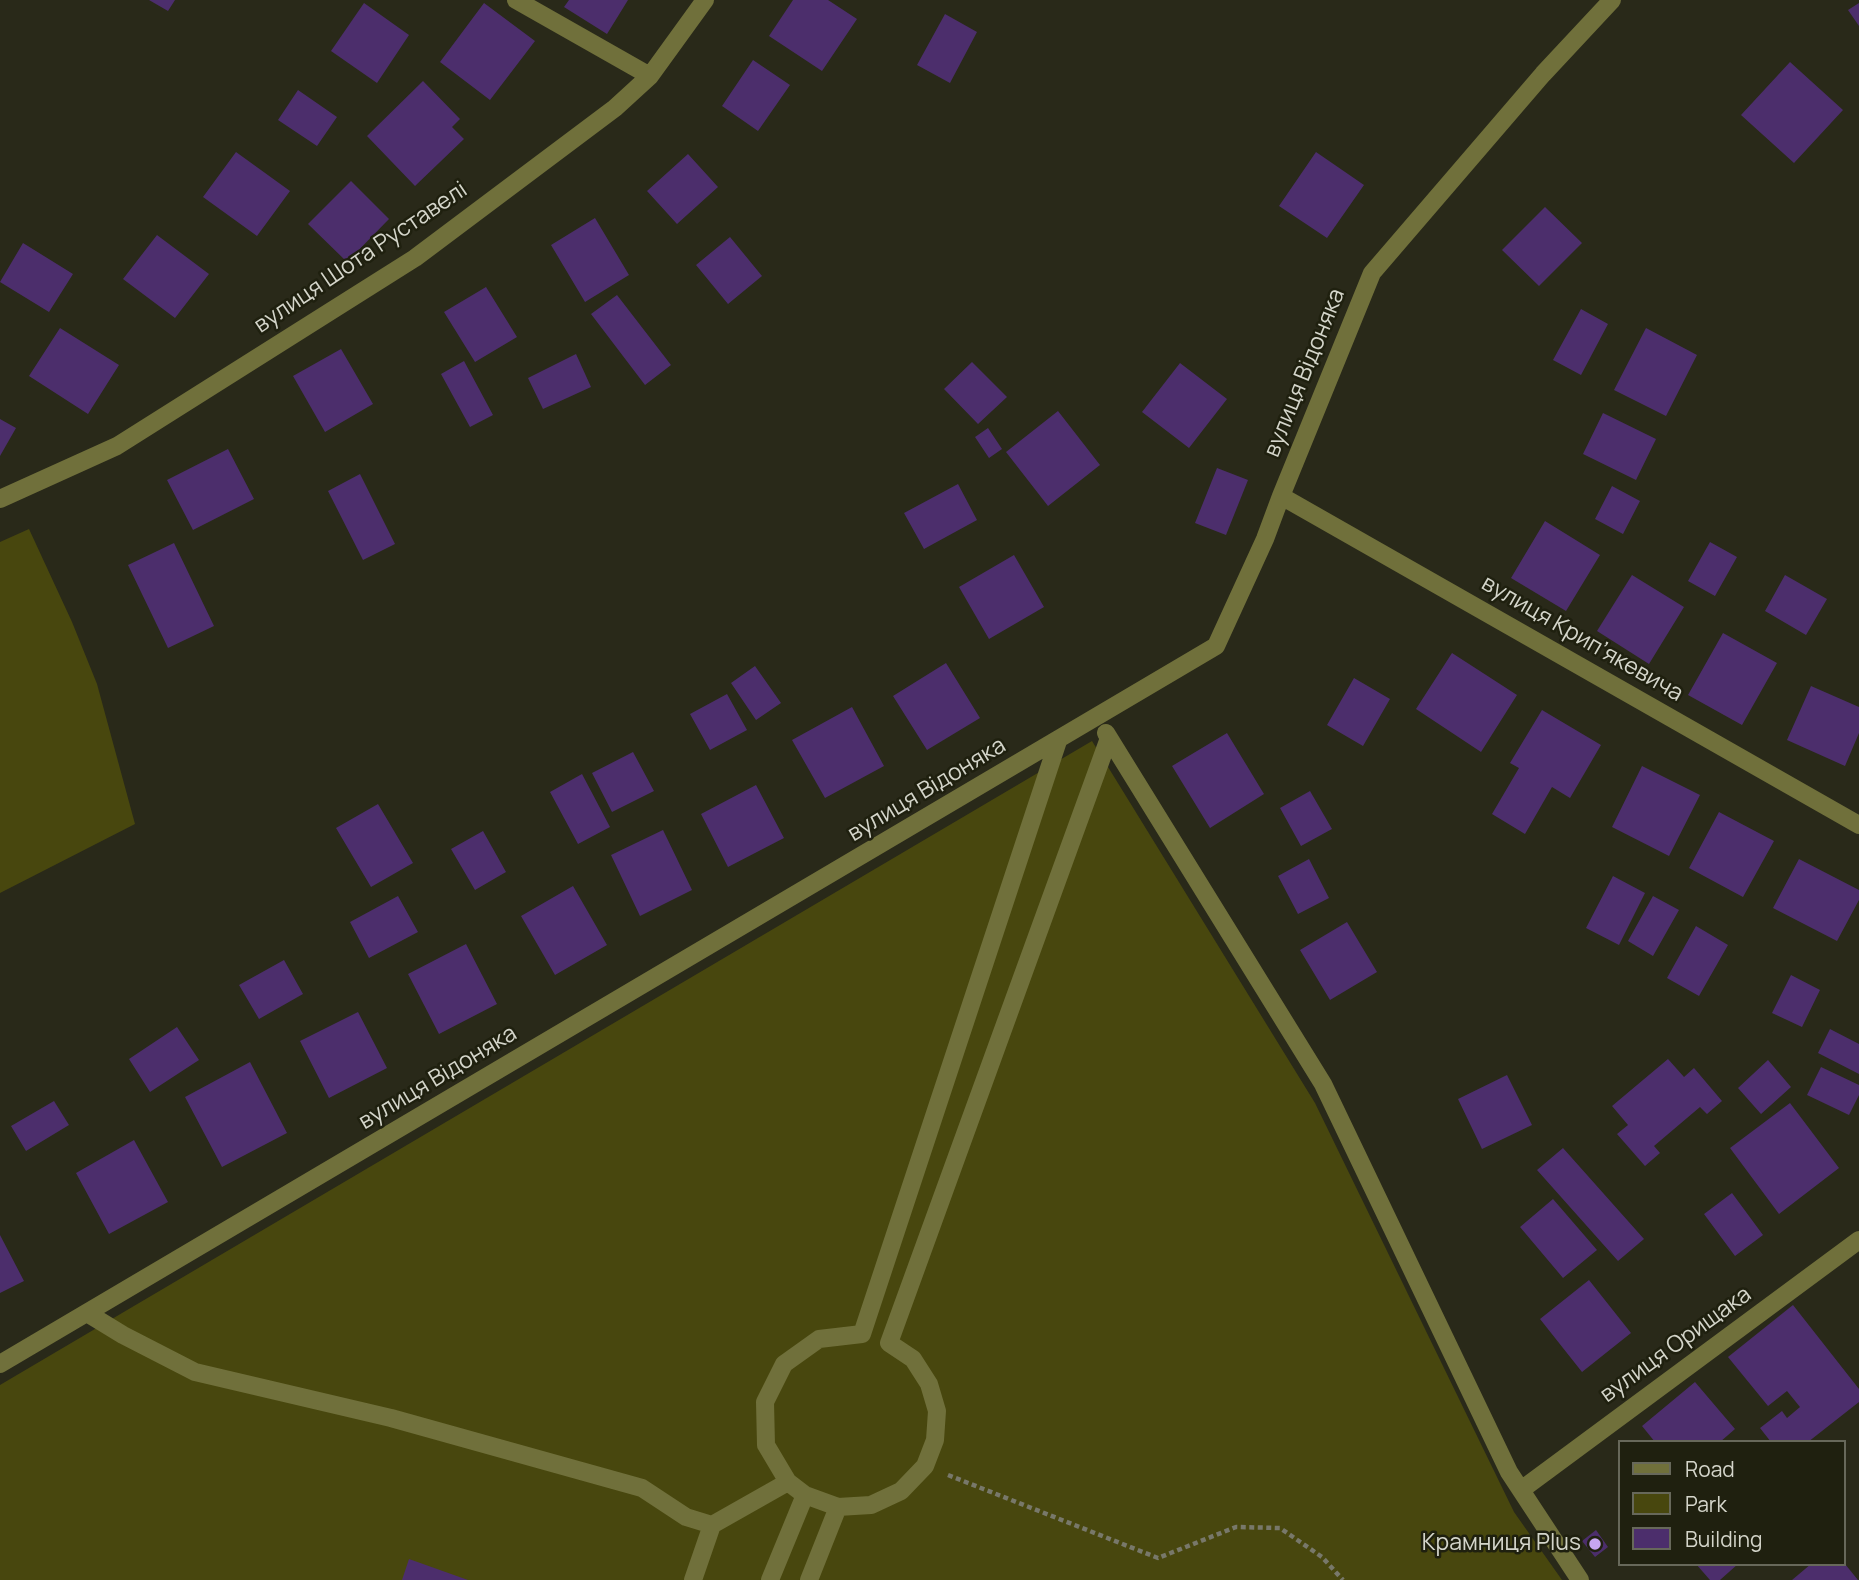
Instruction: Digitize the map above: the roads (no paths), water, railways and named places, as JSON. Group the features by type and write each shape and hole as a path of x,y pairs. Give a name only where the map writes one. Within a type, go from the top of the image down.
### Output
{"street":[{"path":"516,0 650,76"},
{"name":"вулиця Шота Руставелі","path":"0,499 117,446 415,258 615,108 650,76 705,0"},
{"name":"вулиця Відоняка","path":"0,1364 1216,646 1265,539 1372,273 1534,84 1612,0"},
{"name":"вулиця Крипʼякевича","path":"1281,496 1859,825"},
{"path":"1097,718 1323,1084 1503,1459 1580,1580"},
{"path":"1058,741 862,1334 819,1339 784,1364 765,1402 766,1445 788,1482 804,1495 838,1507 871,1505 901,1491 925,1466 935,1440 937,1411 929,1384 913,1359 890,1343 1109,738"},
{"name":"вулиця Орищака","path":"1521,1490 1859,1240"},
{"path":"87,1313 195,1372 391,1418 642,1488 686,1517 712,1525"},
{"path":"693,1580 712,1525 788,1482"},
{"path":"770,1580 804,1495"},
{"path":"809,1580 838,1507"}],"place":[{"name":"Крамниця Plus","path":"1595,1544"}]}
